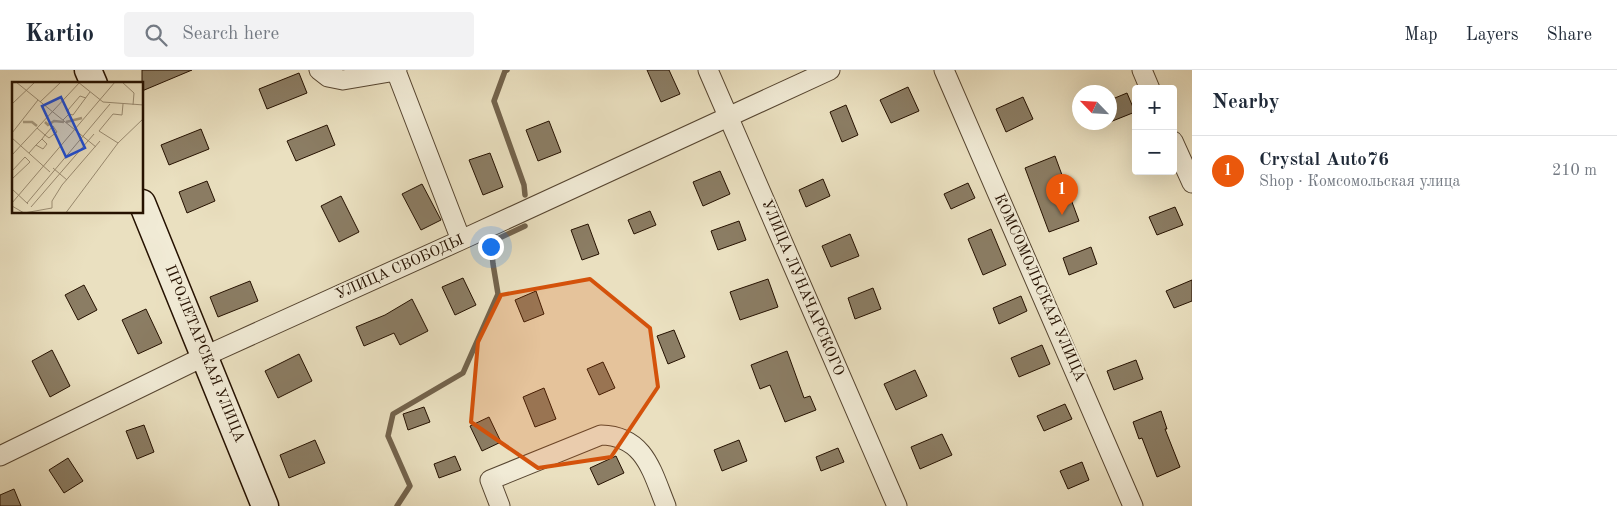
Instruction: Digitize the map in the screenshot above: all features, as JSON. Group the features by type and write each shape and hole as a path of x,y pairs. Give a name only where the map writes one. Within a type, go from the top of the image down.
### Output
{"main road":[{"path":"88,70 93,82"},
{"name":"ПРОЛЕТАРСКАЯ УЛИЦА","path":"144,208 265,506"}],"street":[{"path":"319,70 328,76 343,80 396,70 461,240"},
{"name":"УЛИЦА ЛУНАЧАРСКОГО","path":"708,70 897,506"},
{"name":"УЛИЦА СВОБОДЫ","path":"0,456 205,356 830,70"},
{"name":"КОМСОМОЛЬСКАЯ УЛИЦА","path":"944,70 1134,506"},
{"path":"1142,70 1148,85"},
{"path":"1177,150 1192,183"},
{"path":"500,506 490,480 601,435 614,435 638,448 647,459 666,506"}],"highlighted area":[{"path":"590,279 650,328 658,387 611,457 538,468 471,422 478,342 501,295"}],"building":[{"path":"142,70 192,70 144,90 144,82 142,82"},
{"path":"647,70 669,70 680,94 661,102"},
{"path":"299,73 307,93 267,109 259,89"},
{"path":"908,87 919,111 891,123 880,100"},
{"path":"1127,93 1132,105 1132,113 1117,119 1117,97"},
{"path":"1023,97 1033,119 1006,132 996,109"},
{"path":"846,105 858,135 842,142 830,112"},
{"path":"549,121 561,152 538,161 526,130"},
{"path":"327,125 335,145 296,161 287,141"},
{"path":"201,129 209,149 169,165 161,145"},
{"path":"490,153 503,187 483,195 469,160"},
{"path":"1055,156 1079,221 1049,232 1025,168"},
{"path":"720,171 730,194 703,206 693,182"},
{"path":"823,179 830,196 806,207 799,190"},
{"path":"207,181 215,201 187,213 179,192"},
{"path":"968,183 975,198 951,209 944,194"},
{"path":"422,184 441,220 421,230 402,194"},
{"path":"341,196 359,232 339,242 321,206"},
{"path":"1175,207 1183,225 1157,235 1149,217"},
{"path":"650,211 656,225 634,234 628,220"},
{"path":"739,221 746,240 718,250 711,231"},
{"path":"588,224 599,254 582,260 571,230"},
{"path":"991,229 1006,265 983,275 968,239"},
{"path":"850,234 859,256 831,267 822,246"},
{"path":"1091,247 1097,264 1069,275 1063,258"},
{"path":"463,278 476,305 455,315 442,287"},
{"path":"768,279 778,307 740,320 730,292"},
{"path":"1192,280 1192,301 1174,308 1166,291"},
{"path":"250,281 258,301 218,317 210,297"},
{"path":"84,285 97,310 78,320 65,295"},
{"path":"873,288 881,309 855,319 848,298"},
{"path":"536,291 544,314 524,322 515,300"},
{"path":"1021,296 1027,311 999,324 993,308"},
{"path":"412,299 428,331 400,345 394,333 364,346 356,327 385,315"},
{"path":"146,309 162,343 138,354 122,320"},
{"path":"674,330 685,357 668,364 657,336"},
{"path":"1042,345 1050,364 1019,377 1011,358"},
{"path":"52,350 70,386 50,397 32,361"},
{"path":"787,351 804,398 810,396 816,410 785,422 770,385 760,389 751,365"},
{"path":"299,354 312,381 278,398 265,371"},
{"path":"1136,360 1143,379 1114,390 1107,371"},
{"path":"603,362 615,388 599,395 587,369"},
{"path":"915,370 927,396 896,410 884,384"},
{"path":"544,388 556,419 535,427 523,397"},
{"path":"1065,404 1072,419 1044,431 1037,416"},
{"path":"424,407 430,422 408,430 403,414"},
{"path":"1161,411 1167,429 1165,429 1180,467 1157,477 1142,438 1139,439 1133,422"},
{"path":"489,417 501,442 482,451 470,426"},
{"path":"144,425 154,452 137,459 126,431"},
{"path":"942,434 952,455 920,469 911,447"},
{"path":"315,440 325,463 289,478 280,455"},
{"path":"739,440 747,461 722,471 714,450"},
{"path":"838,448 844,462 821,471 816,457"},
{"path":"455,456 461,470 439,478 434,464"},
{"path":"616,456 624,473 598,485 590,468"},
{"path":"68,458 83,481 64,493 49,470"},
{"path":"1082,462 1089,480 1068,489 1060,471"},
{"path":"14,489 21,506 0,506 0,495"}],"waterway":[{"path":"507,70 494,101 524,185 525,195"},
{"path":"397,506 410,486 388,436 393,414 463,373 498,294 491,242 525,226"}],"place":[{"name":"Crystal Auto76","path":"1062,215"}]}
